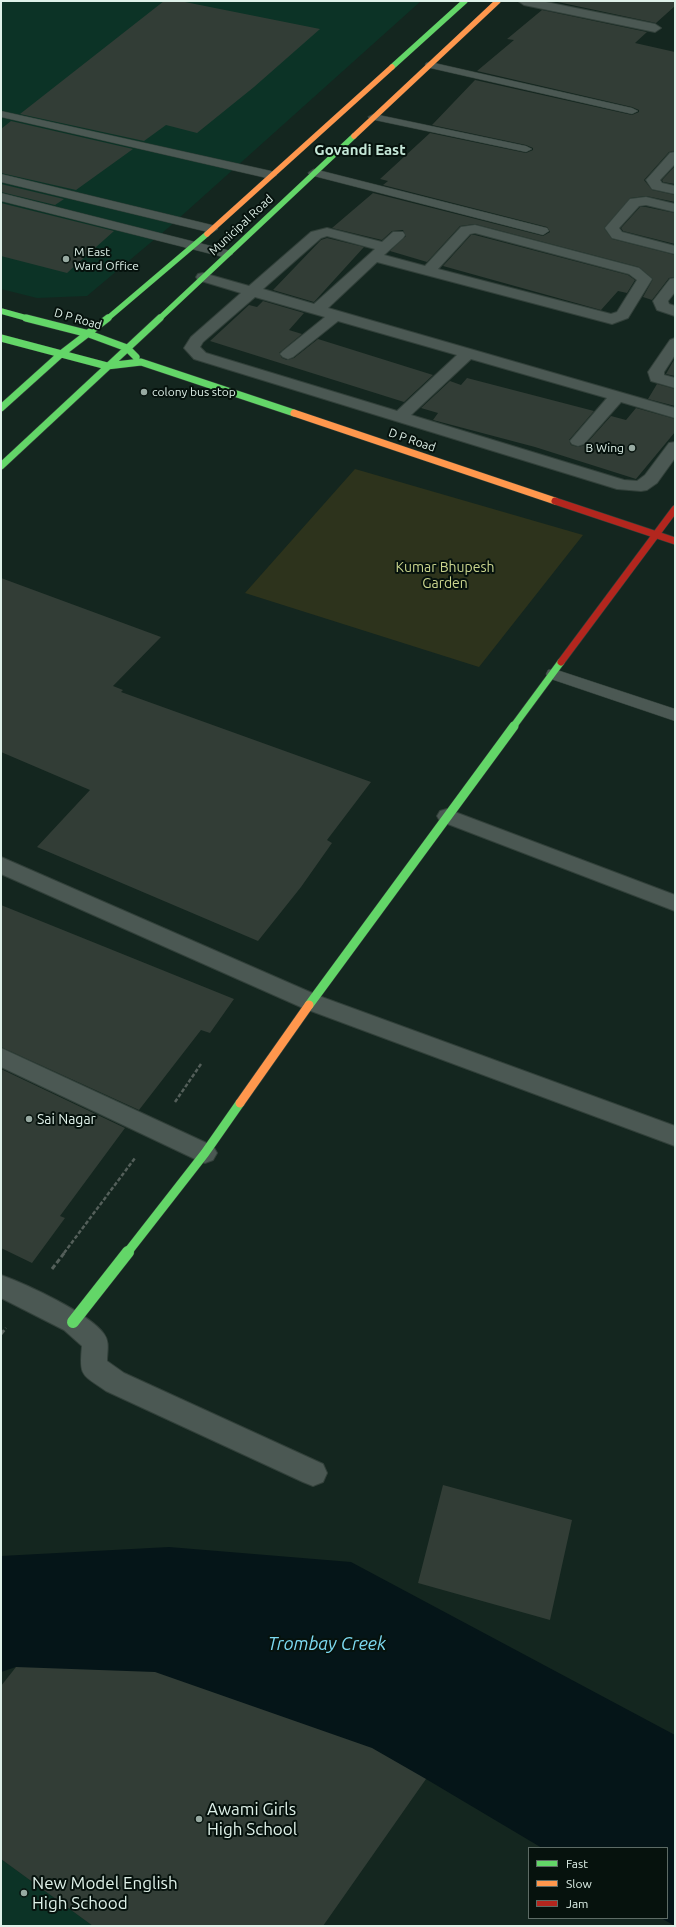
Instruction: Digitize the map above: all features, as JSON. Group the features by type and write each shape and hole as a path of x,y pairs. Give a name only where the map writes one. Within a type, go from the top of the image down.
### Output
{"street":[{"name":"Municipal Road","path":"1,408 61,354 89,334 194,246 465,1"},
{"name":"Municipal Road","path":"1,466 498,1"},
{"path":"524,1 540,2 655,28"},
{"path":"675,156 652,180 657,186 675,190"},
{"path":"675,208 646,201 635,202 612,228 617,235 675,250"},
{"path":"374,257 612,319 624,315 645,279 634,271 475,229 466,230 428,271"},
{"path":"385,247 327,232 316,235 254,291 196,340 192,348 200,356 622,485 642,486 651,479 675,447"},
{"path":"317,310 398,235"},
{"path":"203,277 675,413"},
{"path":"675,282 660,302 662,307 675,311"},
{"name":"D P Road","path":"1,311 89,334 127,348 141,362"},
{"path":"288,354 336,315"},
{"name":"D P Road","path":"1,338 107,366 141,362 675,541"},
{"path":"675,343 656,372 657,378 675,383"},
{"path":"400,417 468,353"},
{"path":"578,441 618,396"},
{"path":"73,1322 205,1153 447,816 554,674 675,509"},
{"path":"447,816 675,903"},
{"path":"1,865 312,1002 675,1136"},
{"path":"1,1057 157,1129 205,1153"},
{"path":"1,1286 73,1322 95,1342 93,1366 115,1382 313,1472"}],"lane":[{"path":"430,65 632,111"},
{"path":"1,114 271,175"},
{"path":"374,117 526,149"},
{"path":"314,173 543,232"},
{"path":"1,178 212,229"},
{"path":"1,197 227,254"},
{"path":"554,674 675,715"}],"path":[{"path":"1,1334 29,1300 157,1129 201,1064"}],"shaded area":[{"path":"1,1 421,1 168,228 87,296 37,298 1,289"},
{"name":"New Model English High Schood","path":"1,1859 93,1926 1,1926"}],"green space":[{"name":"Kumar Bhupesh Garden","path":"355,469 583,535 479,667 245,593"}],"water":[{"name":"Trombay Creek","path":"169,1547 351,1562 675,1735 675,1926 663,1919 668,1919 668,1847 540,1847 426,1779 16,1667 1,1672 1,1556"}],"building":[{"path":"164,1 180,1 320,29 254,87 197,133 166,125 144,141 20,114"},
{"path":"553,1 675,1 675,6 656,23"},
{"path":"542,10 647,32 635,43 675,52 675,151 669,152 644,180 652,190 675,195 675,202 646,196 630,198 604,228 612,239 675,255 675,277 669,278 652,300 643,297 653,279 639,267 475,224 460,226 427,262 390,251 406,236 403,230 392,231 382,240 332,228 373,193 543,236 550,232 547,227 383,185 388,181 380,179 430,133 526,153 533,150 533,148 526,145 432,125 475,80 632,115 639,112 639,110 632,107 477,71 514,40 507,39"},
{"path":"11,121 133,149 76,190 1,173 1,129"},
{"path":"675,166 675,184 663,182 662,180"},
{"path":"1,184 64,199 55,205 1,192"},
{"path":"1,203 114,231 67,273 1,256"},
{"path":"640,207 675,213 675,244 623,231 621,228"},
{"path":"471,235 628,275 635,280 627,293 618,291 601,310 443,266"},
{"path":"327,238 364,247 314,302 273,290 321,240"},
{"path":"263,301 304,313 289,330 302,334 279,353 282,358 287,360 294,358 318,339 433,375 404,402 210,341 249,305 257,307"},
{"path":"675,358 675,376 666,374"},
{"path":"467,378 594,411 569,440 571,445 578,447 585,445 611,416 626,420 636,408 675,419 675,432 636,479 535,447 433,420 438,413 421,408 450,381 461,385"},
{"path":"657,384 675,389 675,406 648,399"},
{"path":"1,578 161,637 113,686 123,690 121,692 371,782 327,840 332,843 301,887 258,941 37,847 90,790 1,752"},
{"path":"1,905 234,999 210,1033 201,1030 139,1110 1,1047"},
{"path":"1,1069 125,1128 60,1216 65,1218 32,1263 1,1248"},
{"path":"443,1485 572,1520 550,1620 418,1583"},
{"name":"Awami Girls High School","path":"16,1667 155,1672 372,1748 426,1779 323,1926 93,1926 1,1859 1,1686"}],"traffic: fast":[{"path":"392,67 465,1"},
{"path":"1,466 354,136"},
{"path":"1,408 61,354 89,334 207,234"},
{"path":"1,311 89,334 127,348 136,357"},
{"path":"1,338 107,366 141,362 294,413"},
{"path":"309,1005 561,662"},
{"path":"73,1322 205,1153 240,1103"}],"traffic: slow":[{"path":"354,136 498,1"},
{"path":"207,234 392,67"},
{"path":"294,413 555,501"},
{"path":"240,1103 309,1005"}],"traffic: jam":[{"path":"555,501 675,541"},
{"path":"561,662 675,509"}],"place":[{"name":"M East Ward Office","path":"66,259"},
{"name":"colony bus stop","path":"144,392"},
{"name":"B Wing","path":"632,448"},
{"name":"Sai Nagar","path":"29,1119"},
{"name":"Awami Girls High School","path":"199,1819"},
{"name":"New Model English High Schood","path":"24,1893"}],"district":[{"name":"Govandi East","path":"360,150"}]}
